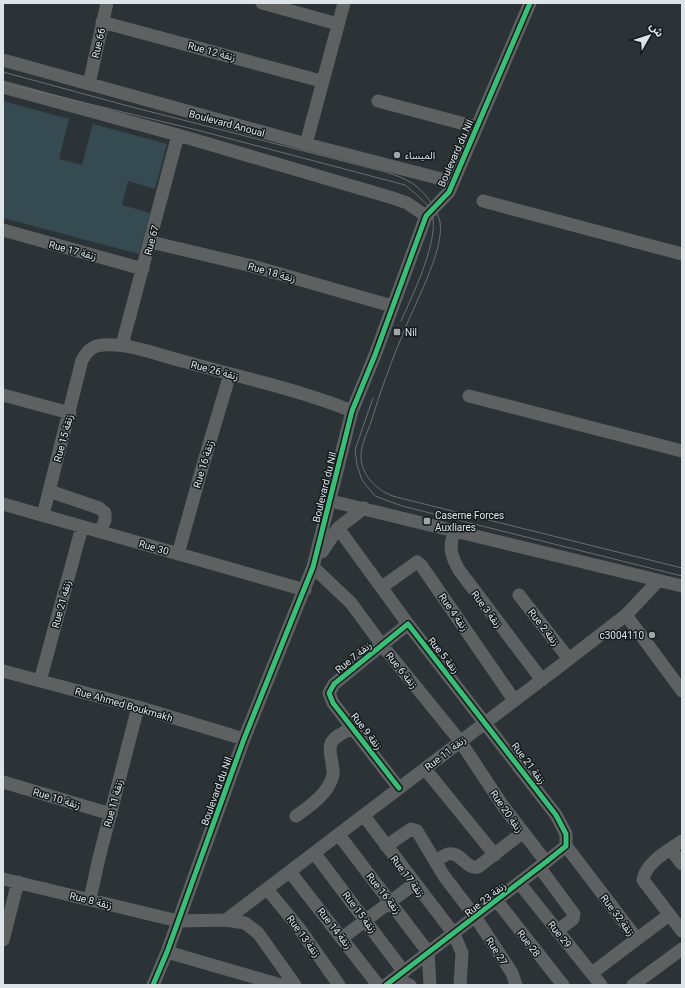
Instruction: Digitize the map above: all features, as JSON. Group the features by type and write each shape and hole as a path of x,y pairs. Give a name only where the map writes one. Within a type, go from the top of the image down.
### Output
{"street":[{"name":"Rue 66","path":"89,84 107,3"},
{"path":"262,3 338,24"},
{"path":"306,144 321,81 344,3"},
{"name":"Boulevard du Nil","path":"153,985 167,952 244,739 305,590 313,567 331,501 352,411 375,355 426,216 449,192 530,3"},
{"name":"Rue 12 زنقة","path":"102,22 321,81"},
{"name":"Boulevard Anoual","path":"3,60 306,144 452,182"},
{"path":"3,87 178,135 407,203 426,216"},
{"path":"378,102 476,127"},
{"name":"Rue 67","path":"122,346 151,242 178,135"},
{"path":"483,201 682,254"},
{"name":"Rue 17 زنقة","path":"3,230 143,269"},
{"name":"Rue 18 زنقة","path":"151,242 252,266 392,306"},
{"name":"Rue 26 زنقة","path":"82,360 90,349 97,346 122,346 230,374 334,404 352,411"},
{"name":"Rue 15 زنقة","path":"42,515 70,414 82,360"},
{"name":"Rue 16 زنقة","path":"178,554 230,374"},
{"path":"3,395 70,414"},
{"path":"469,396 682,451"},
{"path":"49,491 99,508 105,513 100,532"},
{"path":"331,501 682,586"},
{"name":"Rue 30","path":"3,504 305,590"},
{"path":"313,567 338,528 364,508"},
{"name":"Rue 21 زنقة","path":"40,681 82,527"},
{"name":"Rue 5 زنقة","path":"338,528 408,624 486,722"},
{"name":"Rue 3 زنقة","path":"455,530 450,541 450,548 456,564 468,584 542,680"},
{"name":"Rue 4 زنقة","path":"382,587 417,562 421,565 514,700"},
{"name":"Rue 6 زنقة","path":"313,567 351,603 382,645 460,741 471,758"},
{"name":"Rue 11 زنقة","path":"226,920 315,854 460,741 626,615 658,581"},
{"name":"Rue 2 زنقة","path":"519,595 569,659"},
{"path":"626,615 682,691"},
{"path":"382,645 408,624"},
{"name":"Rue 7 زنقة","path":"334,684 382,645"},
{"name":"Rue Ahmed Boukmakh","path":"3,671 138,707 244,739"},
{"name":"Rue 9 زنقة","path":"334,684 330,690 330,698 399,788"},
{"name":"Rue 11 زنقة","path":"90,899 138,707"},
{"name":"Rue 21 زنقة","path":"486,722 556,815 566,834 566,846"},
{"path":"296,816 315,802 330,785 334,773 329,750 332,740 353,728"},
{"name":"Rue 20 زنقة","path":"471,758 522,833 574,914 573,919 557,931"},
{"path":"425,768 495,855"},
{"name":"Rue 10 زنقة","path":"3,782 111,814"},
{"name":"Rue 17 زنقة","path":"364,816 414,884 454,934 462,953 460,985"},
{"name":"Rue 27","path":"386,846 411,829 414,829 419,834 444,876 476,918 512,974 516,985"},
{"path":"436,861 448,854 453,854 475,868 495,855 522,833"},
{"name":"Rue 16 زنقة","path":"339,835 428,952"},
{"path":"682,841 651,865 643,875 643,880 647,888 682,931"},
{"name":"Rue 23 زنقة","path":"395,979 428,952 520,884 566,846"},
{"name":"Rue 32 زنقة","path":"566,846 637,940 592,973"},
{"path":"671,850 682,864"},
{"name":"Rue 15 زنقة","path":"315,854 366,920 395,979"},
{"name":"Rue 14 زنقة","path":"290,872 378,985"},
{"name":"Rue 8 زنقة","path":"3,879 90,899 178,922 226,920 250,926 258,933 295,985"},
{"path":"3,940 18,882"},
{"path":"342,938 414,884"},
{"name":"Rue 29","path":"520,884 601,985"},
{"name":"Rue 13 زنقة","path":"267,889 299,928 339,985"},
{"name":"Rue 28","path":"497,901 562,985"},
{"path":"637,940 668,915"},
{"path":"633,985 682,949"},
{"path":"167,952 281,985"},
{"path":"428,952 430,985"},
{"path":"395,979 410,985"}],"building":[{"path":"3,101 69,119 59,159 82,165 93,124 167,144 155,189 128,181 122,205 150,213 139,254 3,218"}],"tram line":[{"path":"3,72 132,107 386,172 401,177 419,188 435,210 440,222 438,248 427,279 393,357 363,445 361,454 362,466 368,478 378,488 396,497 682,568"},
{"path":"3,83 197,130 405,185 429,207 433,222 429,250 424,266 401,321"},
{"path":"373,398 355,450 357,465 362,480 375,496 402,506 682,576"}],"cycle path":[{"path":"153,985 167,952 244,739 313,567 352,411 375,355 426,216 449,192 530,3"},
{"path":"386,985 566,846 566,834 556,815 408,624 334,684 329,693 333,703 399,788"}],"place":[{"name":"الميساء","path":"397,155"},
{"name":"Nil","path":"397,332"},
{"name":"Caserne Forces Auxliares","path":"427,521"},
{"name":"c3004110","path":"652,635"}]}
